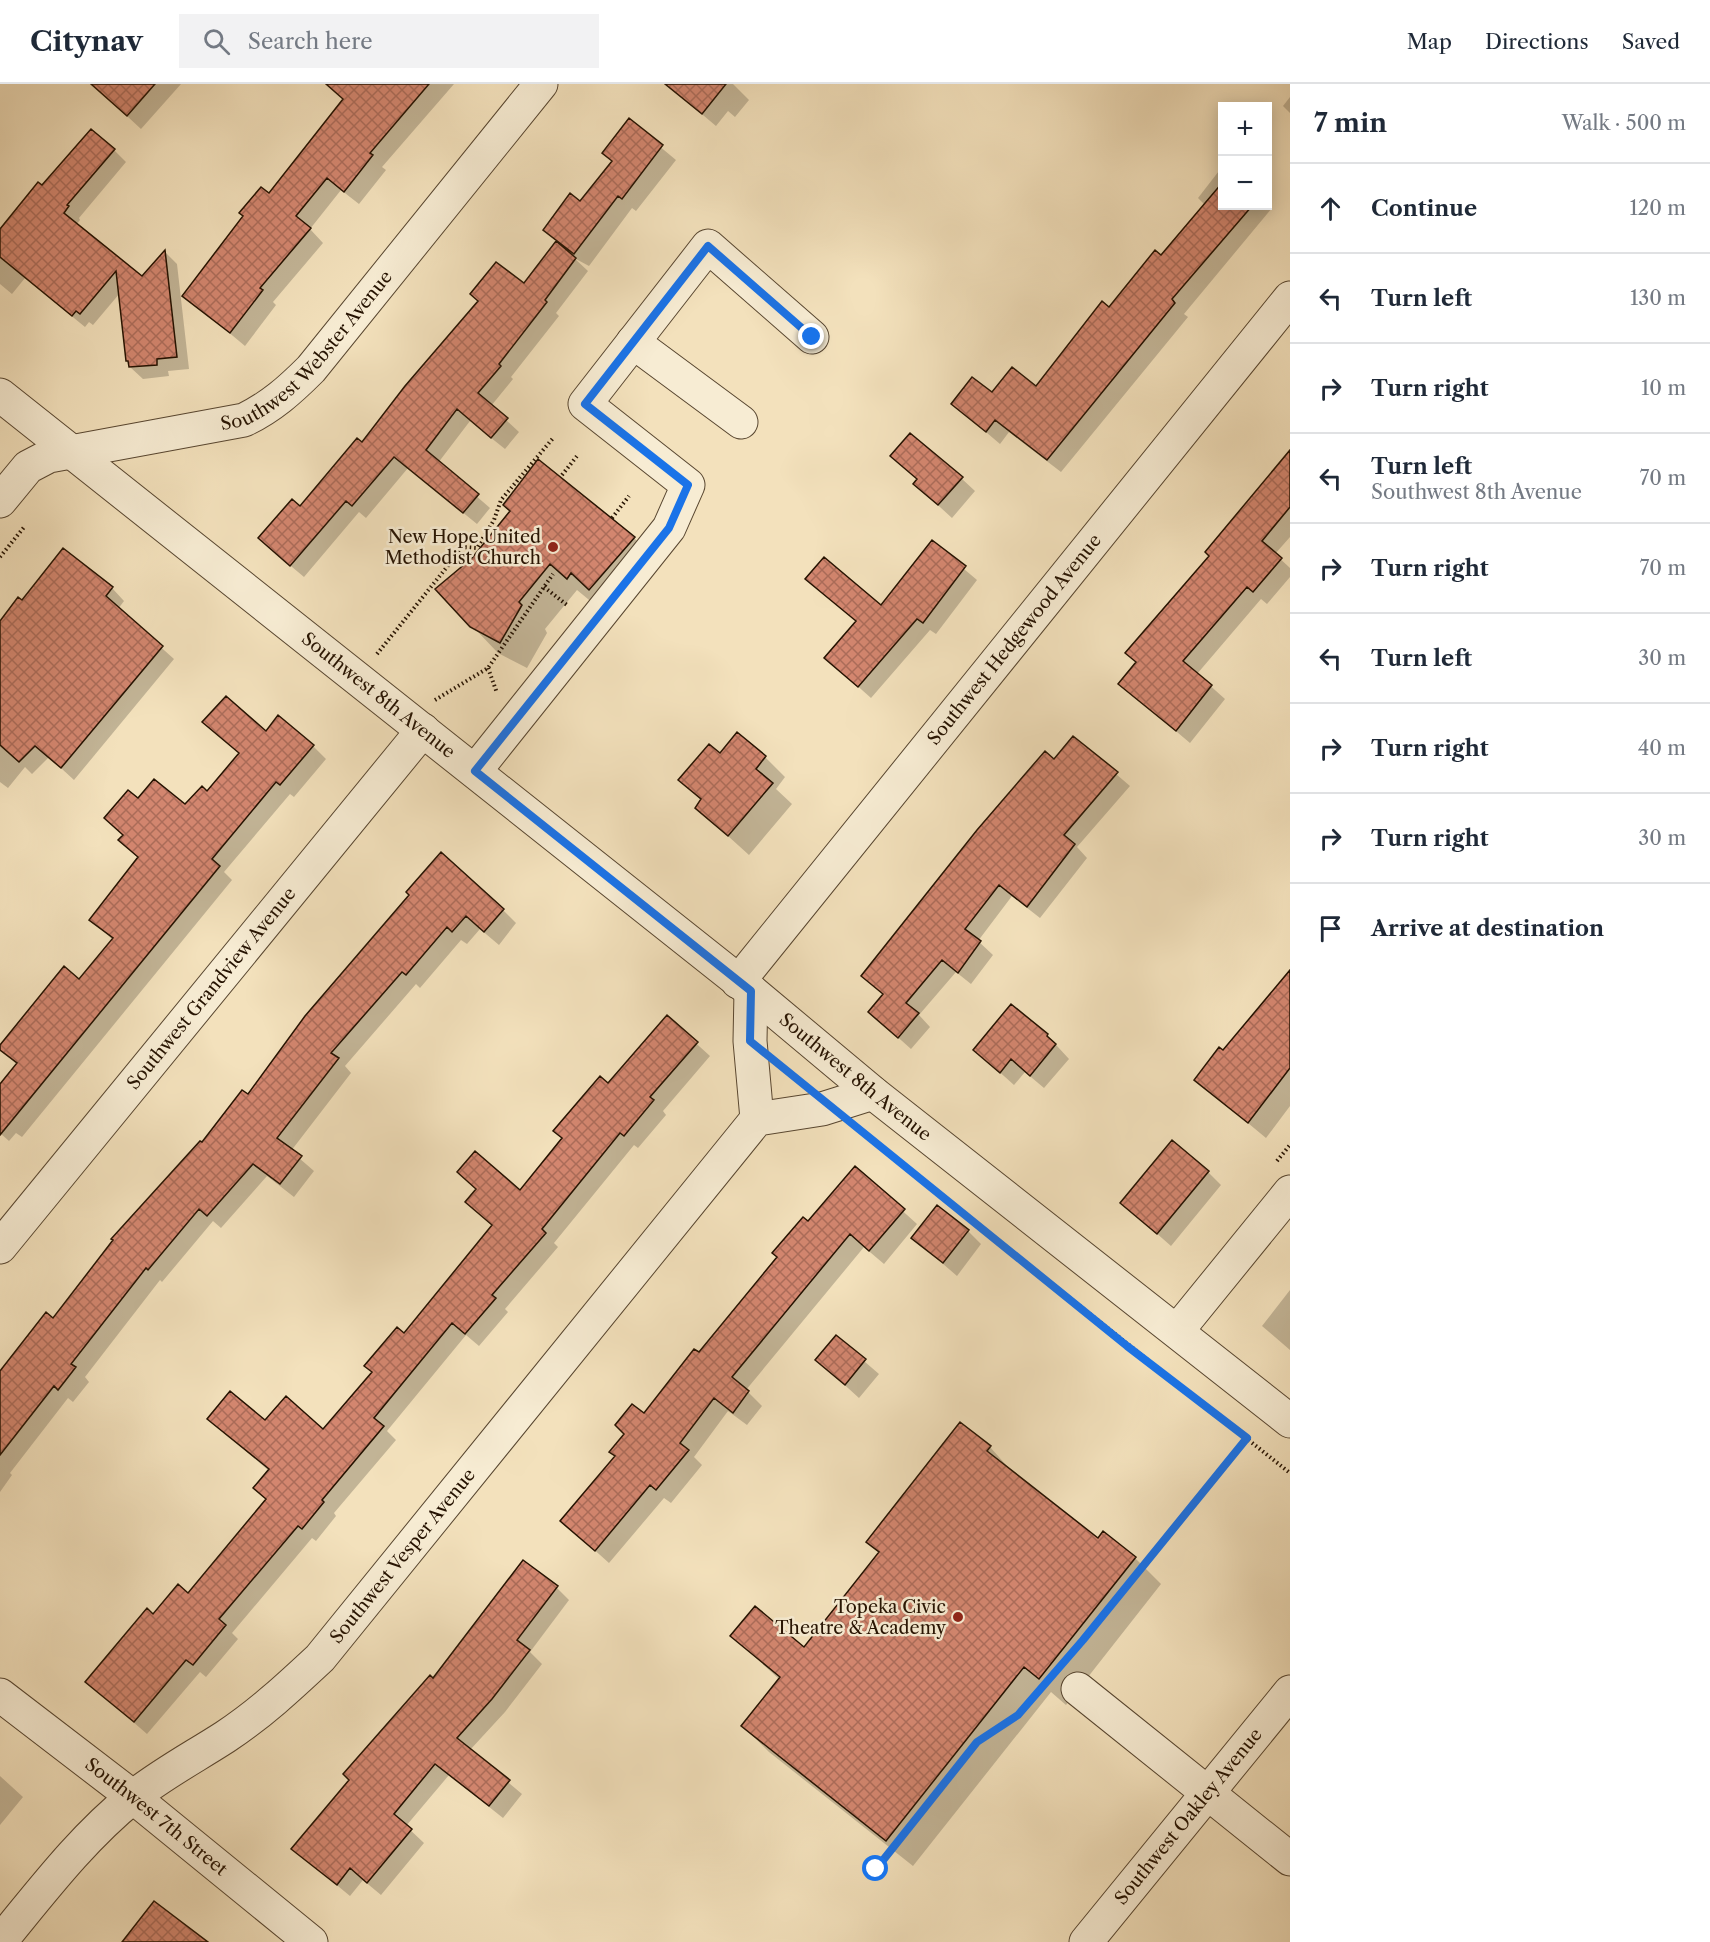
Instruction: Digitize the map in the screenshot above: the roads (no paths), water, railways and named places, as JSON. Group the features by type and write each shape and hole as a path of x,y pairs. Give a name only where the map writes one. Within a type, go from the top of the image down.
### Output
{"street":[{"name":"Southwest Webster Avenue","path":"0,501 28,467 49,456 70,450 244,420 264,411 311,369 541,84"},
{"path":"475,771 669,528 688,485 585,404 633,342 708,246 812,337"},
{"name":"Southwest Hedgewood Avenue","path":"744,986 1290,298"},
{"path":"633,342 741,422"},
{"name":"Southwest 8th Avenue","path":"0,395 426,717 475,771 744,986 873,1093 1290,1421"},
{"name":"Southwest Grandview Avenue","path":"0,1247 426,717"},
{"path":"744,986 757,1119 830,1106 873,1093"},
{"name":"Southwest Vesper Avenue","path":"0,1942 76,1850 133,1797 272,1703 320,1658 757,1119"},
{"path":"1178,1331 1290,1192"},
{"path":"1070,1677 1207,1793 1290,1859"},
{"name":"Southwest Oakley Avenue","path":"1086,1942 1290,1692"},
{"name":"Southwest 7th Street","path":"0,1695 133,1797 311,1942"}],"place":[{"name":"New Hope United Methodist Church","path":"553,547"},
{"name":"Topeka Civic Theatre & Academy","path":"958,1617"}]}
